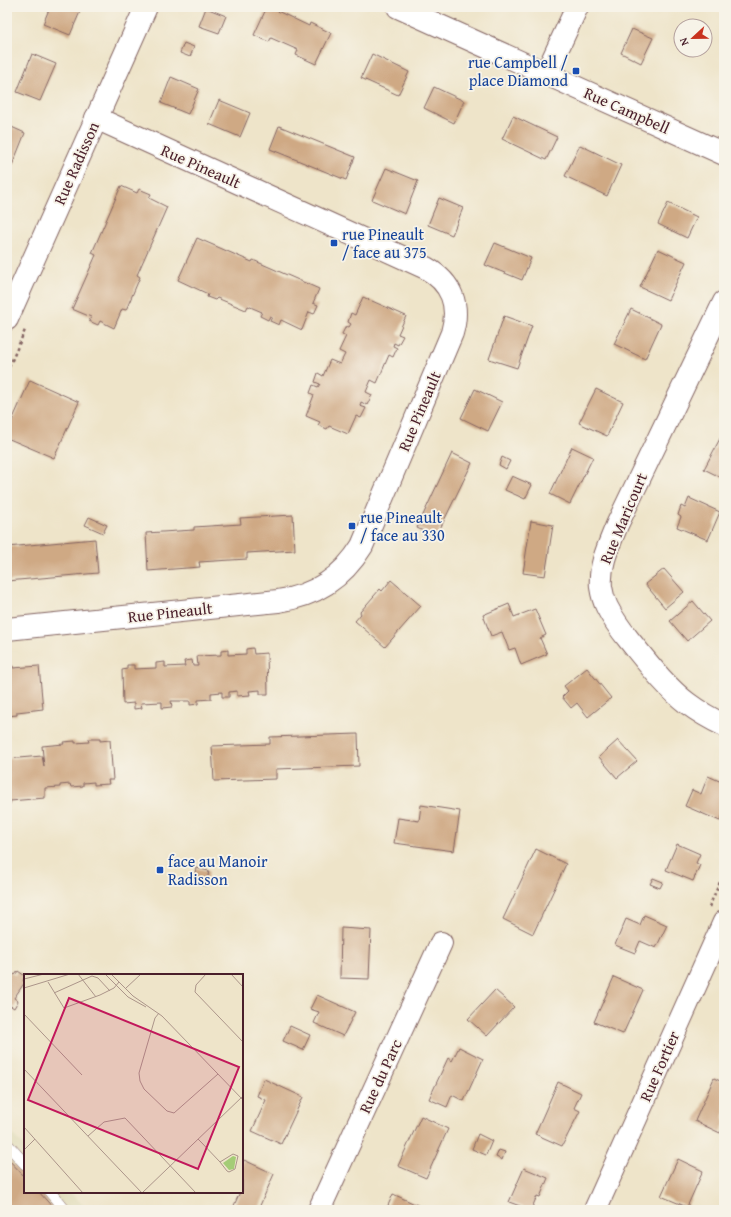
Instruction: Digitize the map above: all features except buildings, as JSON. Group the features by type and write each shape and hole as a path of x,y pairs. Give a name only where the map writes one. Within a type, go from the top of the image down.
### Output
{"street":[{"name":"Rue Radisson","path":"7,319 146,7"},
{"name":"Rue Campbell","path":"398,7 724,154"},
{"path":"546,74 577,7"},
{"name":"Rue Pineault","path":"7,629 278,601 304,595 327,584 350,563 366,536 452,333 455,318 454,303 448,289 439,277 426,268 96,118"},
{"name":"Rue Maricourt","path":"724,302 617,525 606,552 600,577 602,594 607,609 614,621 642,656 681,698 696,710 724,725"},
{"name":"Rue Fortier","path":"595,1210 724,922"},
{"name":"Rue du Parc","path":"319,1210 441,942"}],"lane":[{"path":"7,1144 24,1163"},
{"path":"51,1193 65,1210"}],"shaded area":[{"path":"7,1129 24,1146 24,1193 71,1193 88,1210 7,1210"}],"place":[{"name":"rue Campbell / place Diamond","path":"576,71"},
{"name":"rue Pineault / face au 375","path":"334,243"},
{"name":"rue Pineault / face au 330","path":"352,526"},
{"name":"face au Manoir Radisson","path":"160,870"}]}
